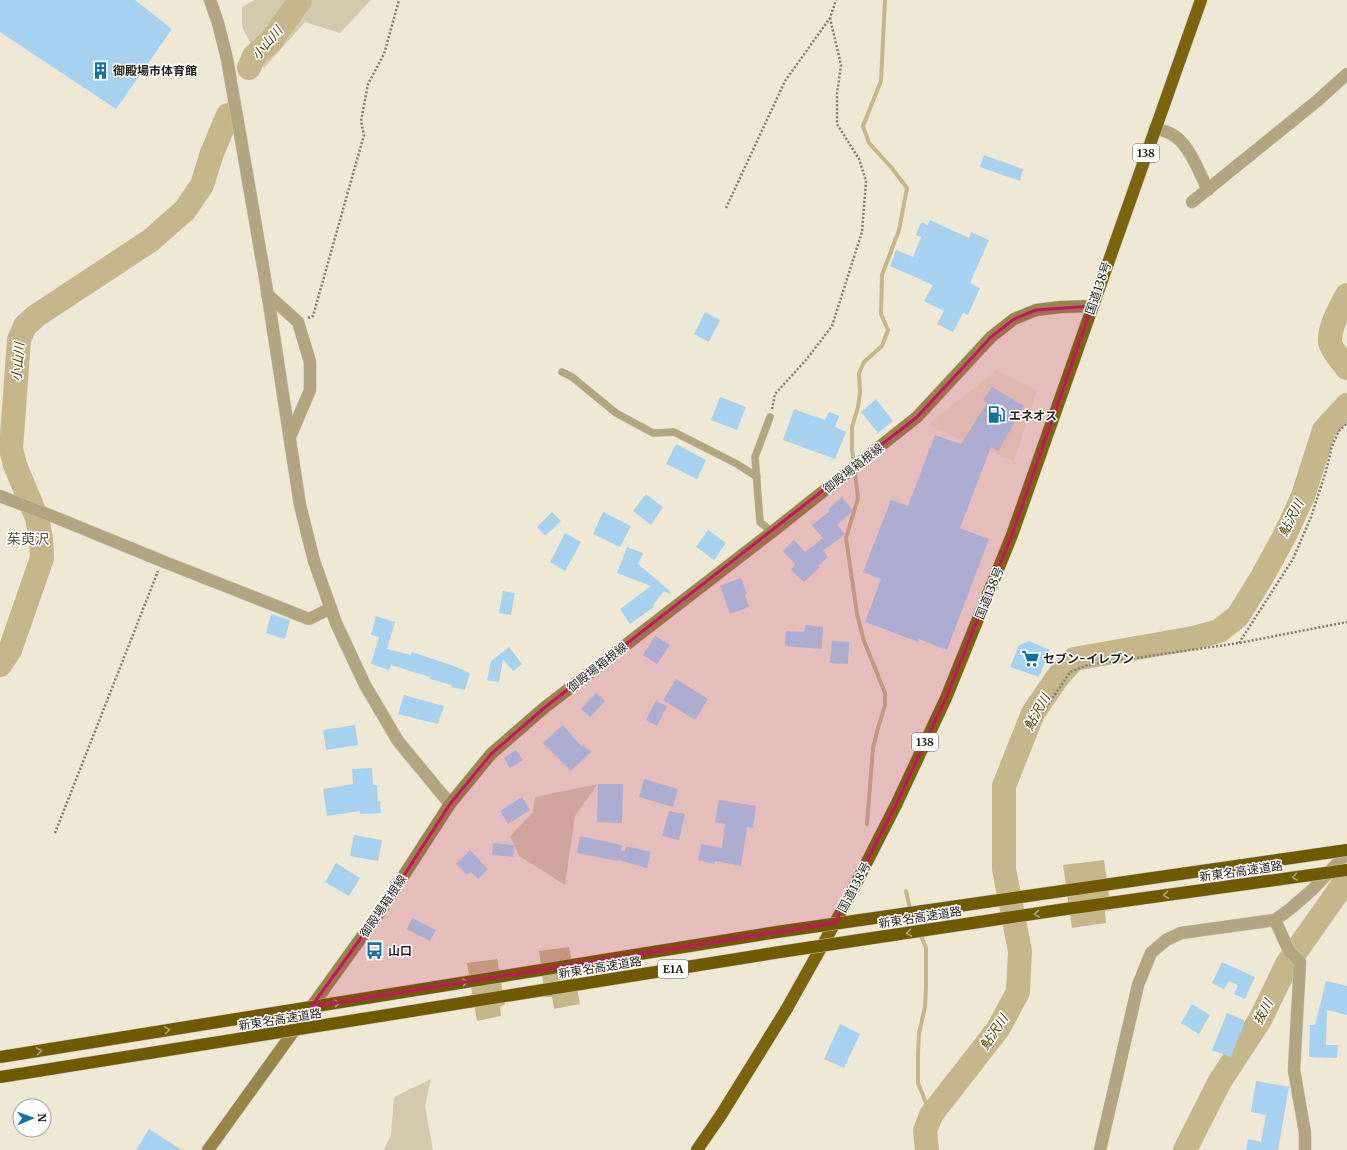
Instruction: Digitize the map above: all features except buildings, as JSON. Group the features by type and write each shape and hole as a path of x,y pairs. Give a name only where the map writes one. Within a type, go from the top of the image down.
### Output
{"highway":[{"name":"国道138号","path":"697,1150 721,1116 786,1010 845,905 896,805 946,698 1012,535 1201,0"},
{"name":"新東名高速道路","path":"0,1057 777,932 1347,850"},
{"name":"新東名高速道路","path":"0,1078 773,953 1347,870"}],"main road":[{"name":"御殿場箱根線","path":"208,1150 382,909 450,804 491,754 544,708 772,532 917,417 992,337 1014,319 1036,310 1061,307 1092,306"}],"street":[{"path":"210,0 218,24 226,59 267,294 300,505 314,561 336,623 365,685 398,741 450,804"},
{"path":"1192,202 1317,101 1347,74"},
{"path":"1155,128 1176,137 1188,151 1208,190"},
{"path":"267,294 298,322 310,362 310,390 290,437"},
{"path":"2,496 52,515 162,562 309,619 331,608"},
{"path":"1100,1150 1138,985 1151,953 1166,940 1181,933 1274,920 1290,909 1312,890 1347,853"},
{"path":"1274,920 1289,950 1300,962 1294,1070 1304,1133 1305,1150"}],"lane":[{"path":"562,372 572,377 616,413 653,433 674,432 737,464 757,477"},
{"path":"770,417 755,457 760,522 772,532"}],"path":[{"path":"298,322 313,316 364,135 362,121 368,84 384,54 400,0"},
{"path":"726,208 785,81 830,18 836,0"},
{"path":"770,417 775,394 806,360 832,326 862,232 866,181 859,159 837,124 837,94 841,65 830,18"},
{"path":"1239,643 1293,559 1311,517 1326,471 1332,446 1339,431 1347,423"},
{"path":"55,833 162,562"},
{"path":"1046,708 1070,672 1088,664 1239,643 1347,622"}],"highlighted area":[{"path":"1092,306 1012,535 946,698 896,805 835,923 311,1007 382,909 450,804 491,754 544,708 917,417 991,337 1014,319 1036,310"}],"shaded area":[{"path":"255,0 371,0 340,33 305,22 264,68 242,27 242,7"},
{"path":"997,370 1037,390 1014,461 927,425"},
{"path":"598,784 575,816 565,885 519,856 510,836 533,812 535,797"},
{"path":"1104,860 1111,910 1105,911 1106,923 1072,928 1063,865"},
{"path":"569,947 580,1004 554,1009 552,997 545,997 539,951"},
{"path":"497,959 505,1004 500,1007 501,1016 477,1021 467,963"},
{"path":"431,1079 425,1106 433,1150 384,1150 391,1135 394,1097"}],"waterway":[{"name":"小山川","path":"249,68 254,56 271,41 300,0"},
{"path":"867,824 873,748 885,705 885,693 864,641 857,614 846,538 858,498 852,449 852,427 858,407 860,392 859,373 864,362 882,346 888,330 881,314 882,275 899,230 907,188 891,167 869,143 863,126 881,81 885,0"},
{"name":"小山川","path":"0,665 10,650 42,558 41,539 37,518 15,465 11,449 19,340 25,326 36,316 151,240 185,210 202,185 212,153 228,115"},
{"name":"鮎沢川","path":"1347,295 1333,324 1330,336 1330,342 1334,352 1347,368"},
{"name":"鮎沢川","path":"927,1150 925,1131 931,1115 998,1029 1018,992 1020,951 1004,869 1004,786 1033,713 1057,678 1074,659 1193,638 1219,631 1238,616 1285,535 1303,496 1324,430 1347,405"},
{"name":"抜川","path":"1185,1150 1220,1081 1260,1020 1287,964 1347,879"},
{"path":"906,891 910,909 926,948 925,1007 919,1033 918,1083 931,1115"}],"place":[{"name":"御殿場市体育館","path":"100,70"},
{"name":"エネオス","path":"996,415"},
{"name":"セブン-イレブン","path":"1030,658"},
{"name":"山口","path":"375,950"}],"district":[{"name":"茱萸沢","path":"28,539"}]}
